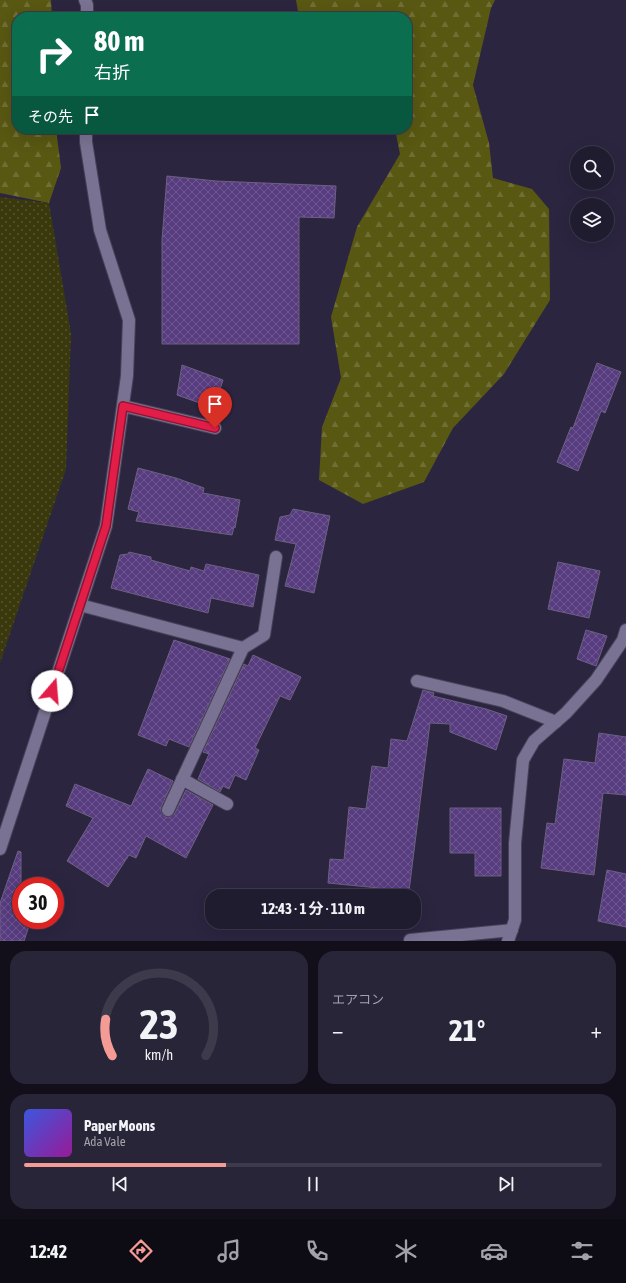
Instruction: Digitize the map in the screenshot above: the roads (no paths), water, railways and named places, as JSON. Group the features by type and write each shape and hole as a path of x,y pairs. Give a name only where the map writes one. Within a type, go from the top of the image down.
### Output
{"street":[{"path":"85,0 87,12"},
{"path":"0,849 106,526 127,376 129,320 100,230 86,134"},
{"path":"123,406 215,428"},
{"path":"168,810 243,648 264,636 276,556"},
{"path":"80,605 243,648"},
{"path":"410,940 510,936 515,920 515,843 523,760 534,741 566,713 596,680 623,640 626,630"},
{"path":"417,681 502,701 556,722"},
{"path":"182,779 227,804"}]}
